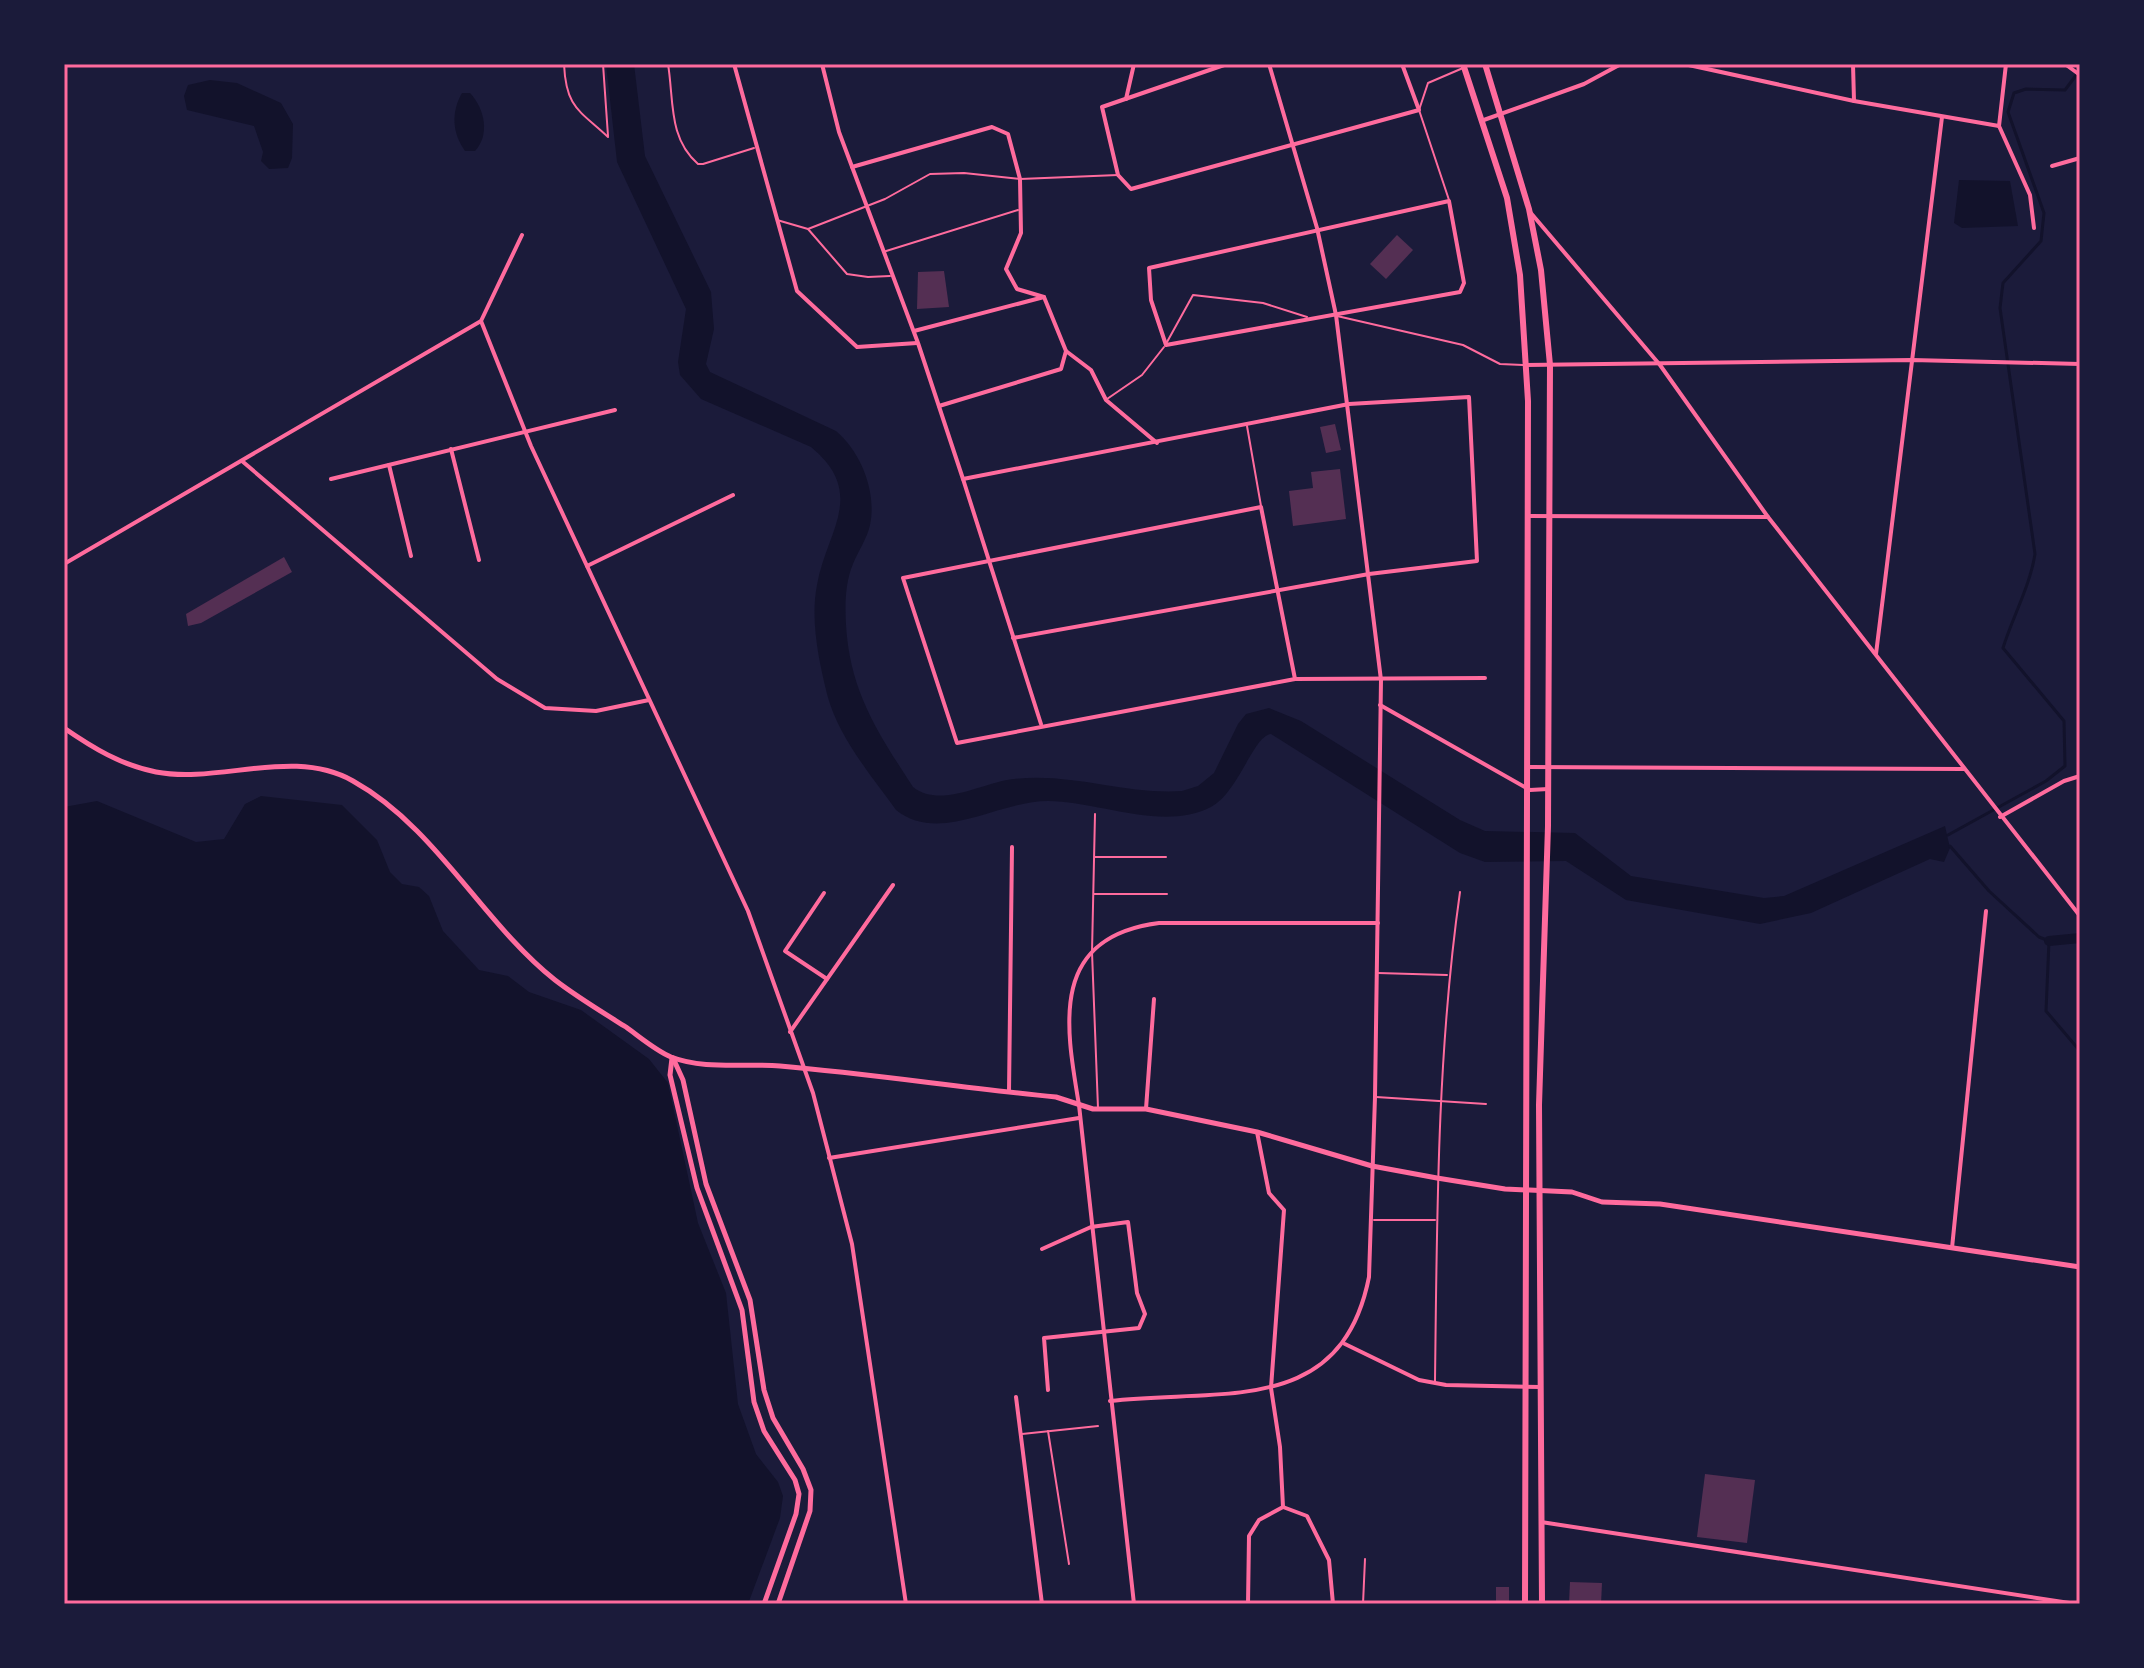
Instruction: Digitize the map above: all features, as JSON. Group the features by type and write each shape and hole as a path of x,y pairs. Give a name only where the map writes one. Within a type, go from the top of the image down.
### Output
{"main road":[{"path":"1485,64 1529,209 1541,270 1550,365 1548,857 1539,1105 1542,1604"},
{"path":"1463,66 1507,198 1520,275 1525,365 1530,767 1525,1190 1525,1604"}],"street":[{"path":"734,64 797,291 857,347 918,343"},
{"path":"822,64 839,132 890,276 914,331 1041,725"},
{"path":"1126,99 1134,64"},
{"path":"1227,64 1102,107 1118,175 1131,189 1419,110 1402,64"},
{"path":"1110,1401 1271,1388 1304,1376 1330,1360 1345,1344 1364,1301 1369,1277 1381,680 1336,315 1317,228 1269,64"},
{"path":"1481,121 1584,84 1621,64"},
{"path":"1684,64 1854,101 1999,126"},
{"path":"1853,64 1854,101"},
{"path":"2006,64 1999,126 2030,195 2034,228"},
{"path":"2065,64 2080,75"},
{"path":"1876,655 1942,117"},
{"path":"852,167 992,127 1008,134 1020,179 1018,210 1021,233 1006,269 1017,289 1044,297"},
{"path":"2052,166 2080,158"},
{"path":"1449,201 1464,283 1460,292 1166,345 1151,300 1149,268 1317,228 1449,201"},
{"path":"1529,209 1660,365 1768,517 2080,916"},
{"path":"64,564 481,321 522,235"},
{"path":"914,331 1044,297"},
{"path":"1044,297 1066,351 1091,370 1106,400 1157,443"},
{"path":"481,321 587,566 748,911 804,1070 852,1244 906,1604"},
{"path":"939,406 1061,369 1066,351"},
{"path":"1525,365 1912,360 2080,364"},
{"path":"963,479 1349,404 1469,397 1477,561 1369,574 1013,638"},
{"path":"331,479 615,410"},
{"path":"451,449 479,560"},
{"path":"242,461 497,679 545,708 596,711 649,700"},
{"path":"389,465 411,556"},
{"path":"587,566 733,495"},
{"path":"1295,679 1261,507 903,578 957,743 1295,679 1485,678"},
{"path":"1528,516 1768,517"},
{"path":"1380,705 1530,790 1548,789"},
{"path":"64,728 117,762 158,772 211,774 287,766 319,769 351,780 380,800 418,835 525,952 555,980 672,1057 711,1064 804,1070 1056,1097 1098,1109 1146,1109 1257,1132 1372,1166 1437,1178 1525,1190 1572,1192 1602,1202 1660,1204 2080,1267"},
{"path":"1530,767 1964,769"},
{"path":"1999,815 2064,781 2080,776"},
{"path":"1009,1092 1012,847"},
{"path":"790,1032 893,885"},
{"path":"824,893 785,951 827,979"},
{"path":"1952,1248 1986,911"},
{"path":"1134,1604 1079,1105 1067,1026 1077,976 1104,939 1133,926 1159,923 1378,923"},
{"path":"1146,1109 1154,999"},
{"path":"672,1057 670,1075 697,1188 742,1310 754,1402 764,1431 795,1480 799,1494 796,1514 764,1604"},
{"path":"672,1057 683,1080 706,1184 750,1300 764,1390 780,1433 803,1469 811,1490 810,1511 778,1604"},
{"path":"829,1158 1080,1118"},
{"path":"1257,1132 1269,1193 1284,1210 1271,1388 1280,1447 1283,1507"},
{"path":"1042,1249 1091,1227 1128,1222 1137,1293 1145,1314 1139,1328 1044,1338 1048,1390"},
{"path":"1345,1344 1392,1370 1435,1383 1540,1387"},
{"path":"1016,1397 1042,1604"},
{"path":"1248,1604 1249,1536 1259,1520 1283,1507 1307,1516 1329,1560 1333,1604"},
{"path":"1541,1522 2076,1604"},
{"path":"778,1564 790,1568"}],"lane":[{"path":"564,64 573,107 608,137 603,64"},
{"path":"668,64 677,134 687,154 698,164 756,147"},
{"path":"1449,201 1419,110 1428,83 1463,66"},
{"path":"808,229 866,207 930,174 964,173 1020,179 1118,175"},
{"path":"882,252 1018,210"},
{"path":"776,220 808,229 847,274 890,276"},
{"path":"1106,400 1142,375 1166,345 1193,295 1263,303 1314,320"},
{"path":"1336,315 1463,345 1500,364 1525,365"},
{"path":"1246,425 1261,507"},
{"path":"1095,814 1092,952 1098,1109"},
{"path":"1094,857 1166,857"},
{"path":"1435,1383 1437,1178 1448,975 1460,892"},
{"path":"1093,894 1167,894"},
{"path":"1376,973 1448,975"},
{"path":"1375,1097 1486,1104"},
{"path":"1370,1220 1437,1220"},
{"path":"1021,1434 1098,1426"},
{"path":"1048,1431 1069,1564"},
{"path":"1363,1604 1365,1559"}],"shaded area":[{"path":"606,64 634,64 645,156 711,292 714,329 706,364 710,372 836,431 860,461 869,486 872,512 869,530 850,571 847,586 849,649 853,671 868,711 913,787 924,793 949,795 1014,779 1057,778 1141,790 1182,791 1198,786 1214,773 1246,714 1269,708 1301,721 1460,820 1485,831 1575,833 1631,876 1764,898 1784,896 1945,826 1950,848 1944,862 1930,859 1811,913 1760,924 1626,900 1566,861 1485,862 1460,853 1271,734 1258,744 1221,800 1192,814 1152,816 1048,801 1009,807 950,823 931,823 913,820 896,810 856,755 839,725 827,694 818,654 815,598 839,514 837,481 828,464 811,447 701,399 680,375 678,362 686,309 617,162"},
{"path":"210,80 237,83 281,103 293,124 292,158 288,168 269,169 261,161 263,152 254,126 187,110 184,96 188,85"},
{"path":"462,93 470,93 475,99 484,122 483,137 475,151 465,151 455,130 456,108"},
{"path":"1959,180 2010,181 2018,226 1962,228 1954,223"},
{"path":"261,796 342,805 377,840 390,872 402,884 419,887 429,896 443,931 479,970 508,976 529,992 581,1010 649,1059 668,1083 698,1223 726,1293 738,1404 756,1454 778,1482 783,1496 780,1518 748,1604 64,1604 64,807 97,801 196,842 224,839 245,804"}],"building":[{"path":"1397,235 1413,250 1386,279 1370,264"},
{"path":"944,271 949,307 917,309 918,272"},
{"path":"1335,424 1341,450 1326,453 1320,427"},
{"path":"1340,469 1346,519 1293,526 1289,491 1313,488 1311,472"},
{"path":"284,557 292,572 201,623 188,626 186,614"},
{"path":"1705,1474 1755,1480 1747,1543 1697,1537"},
{"path":"1570,1582 1602,1583 1601,1604 1569,1604"},
{"path":"1496,1587 1509,1587 1509,1604 1496,1604"}],"waterway":[{"path":"1948,835 2046,781 2065,766 2064,721 2003,648 2035,554 2000,308 2003,283 2041,241 2044,213 2008,112 2014,93 2026,89 2065,90 2080,70"},
{"path":"1950,846 1989,891 2039,937 2049,941 2046,1011 2080,1051"},
{"path":"2049,941 2080,938"}]}
